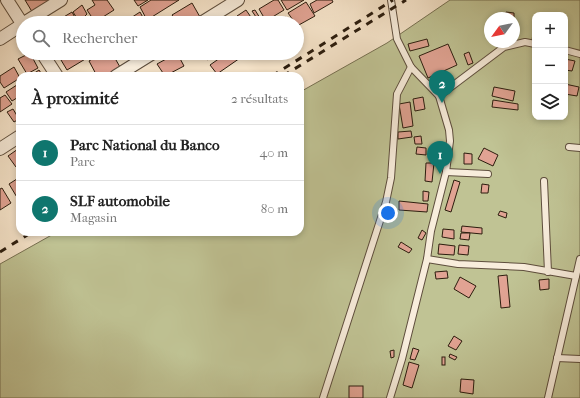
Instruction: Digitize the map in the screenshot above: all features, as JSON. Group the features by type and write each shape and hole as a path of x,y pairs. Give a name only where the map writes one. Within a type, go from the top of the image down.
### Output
{"street":[{"path":"7,0 18,16"},
{"path":"36,16 62,0"},
{"path":"212,16 238,0"},
{"path":"0,39 16,29"},
{"path":"47,60 54,72"},
{"path":"122,72 142,60"},
{"path":"0,149 16,139"}],"lane":[{"path":"390,398 402,359 427,259 431,231 446,172 449,135 439,96 411,67 397,39 391,0"},
{"path":"439,96 504,47 525,42 532,43"},
{"path":"568,51 580,54"},
{"path":"323,398 386,202 391,178 397,94 411,67"},
{"path":"569,147 580,148"},
{"path":"446,172 488,174"},
{"path":"544,181 548,272"},
{"path":"427,259 458,264 524,267 576,276"},
{"path":"548,398 580,259"},
{"path":"557,358 580,359"}],"green space":[{"path":"450,0 580,0 580,398 0,398 0,264 50,236 304,236 304,90 387,43"}],"building":[{"path":"25,0 59,0 34,15"},
{"path":"92,0 107,0 114,10 104,16 91,16 87,10 95,5"},
{"path":"134,0 148,0 138,6"},
{"path":"151,0 179,0 153,16 145,16 140,7"},
{"path":"274,0 278,0 284,10 274,16 263,16 259,9"},
{"path":"281,0 304,0 287,10"},
{"path":"317,0 332,0 333,2 314,13 310,4"},
{"path":"306,2 315,16 304,22 304,16 290,16 288,13"},
{"path":"192,3 199,16 173,16 172,15"},
{"path":"82,5 87,14 85,16 76,16 73,12"},
{"path":"246,10 250,16 237,16"},
{"path":"255,10 259,16 255,16 252,11"},
{"path":"72,12 74,16 65,16"},
{"path":"140,12 142,16 134,16"},
{"path":"427,39 429,46 410,51 408,44"},
{"path":"448,44 457,65 428,78 419,56"},
{"path":"469,52 473,63 468,65 464,54"},
{"path":"19,60 34,60 38,68 31,72 26,72"},
{"path":"61,60 84,60 67,70"},
{"path":"116,60 120,67 113,72 95,72 89,61"},
{"path":"164,60 181,60 184,66 173,72 162,72 157,64"},
{"path":"217,60 237,60 220,72 215,72 210,65"},
{"path":"568,60 575,61 572,71 568,70"},
{"path":"14,67 17,72 16,80 4,88 0,82 0,76"},
{"path":"568,85 579,87 577,96 568,94"},
{"path":"16,86 16,98 12,101 6,92"},
{"path":"494,87 515,91 513,101 492,96"},
{"path":"5,95 12,104 0,112 0,98"},
{"path":"423,97 425,109 415,111 413,99"},
{"path":"493,100 518,104 518,110 492,107"},
{"path":"410,102 413,126 403,128 399,104"},
{"path":"13,109 16,114 16,121 14,122 7,112"},
{"path":"411,131 412,137 398,139 398,132"},
{"path":"421,136 422,144 415,144 414,137"},
{"path":"417,147 426,148 426,155 416,154"},
{"path":"484,148 498,155 493,166 478,159"},
{"path":"16,150 16,167 8,156"},
{"path":"464,153 472,154 472,164 464,164"},
{"path":"426,163 434,163 432,182 425,181"},
{"path":"16,180 16,196 9,184"},
{"path":"454,180 460,182 451,212 445,210"},
{"path":"482,184 489,185 488,193 481,193"},
{"path":"2,188 11,203 0,210 0,189"},
{"path":"423,191 429,192 428,201 423,201"},
{"path":"399,201 428,204 427,212 399,210"},
{"path":"500,211 507,213 506,218 498,215"},
{"path":"462,226 482,228 482,234 461,232"},
{"path":"443,229 454,230 454,239 442,237"},
{"path":"422,230 426,233 422,240 418,238"},
{"path":"461,233 470,233 469,240 460,239"},
{"path":"401,242 412,249 409,253 398,247"},
{"path":"439,244 455,246 454,255 438,254"},
{"path":"459,245 469,246 468,255 458,254"},
{"path":"447,271 448,278 436,279 435,272"},
{"path":"507,275 510,307 501,308 498,276"},
{"path":"460,277 476,286 469,298 454,289"},
{"path":"549,279 549,289 540,290 539,280"},
{"path":"454,336 462,341 456,350 448,346"},
{"path":"413,348 419,350 415,360 410,359"},
{"path":"394,350 394,357 391,358 390,351"},
{"path":"450,354 457,357 455,360 449,357"},
{"path":"442,357 445,357 445,365 442,365"},
{"path":"409,362 419,365 412,388 403,385"},
{"path":"461,379 474,380 473,394 460,392"},
{"path":"349,386 363,386 363,398 349,398"}],"railway":[{"path":"304,56 393,0"},
{"path":"289,72 406,0"},
{"path":"278,72 297,60"},
{"path":"0,252 26,236"}],"place":[{"name":"SLF automobile","path":"442,103"},
{"name":"Parc National du Banco","path":"440,174"}]}
